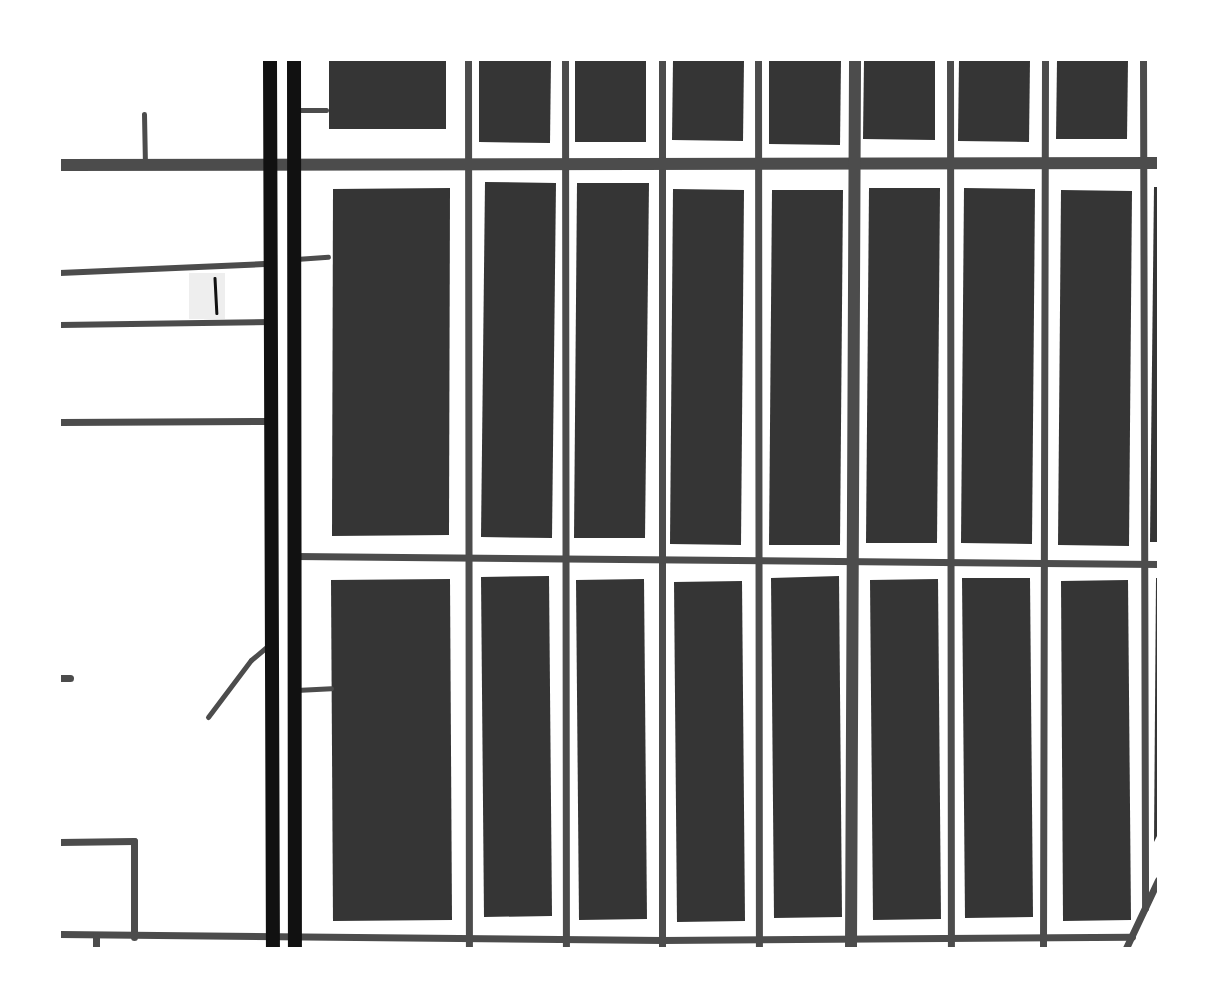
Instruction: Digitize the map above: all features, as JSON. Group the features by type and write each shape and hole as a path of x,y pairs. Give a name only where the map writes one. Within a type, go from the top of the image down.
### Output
{"main road":[{"path":"270,60 273,943"},
{"path":"294,60 295,943"}],"street":[{"path":"468,60 469,948"},
{"path":"565,60 566,948"},
{"path":"662,60 662,944"},
{"path":"758,60 759,944"},
{"path":"851,943 855,60"},
{"path":"950,60 951,948"},
{"path":"1043,948 1046,563 1045,60"},
{"path":"1143,60 1145,908"},
{"path":"60,165 1158,163"},
{"path":"60,273 270,264"},
{"path":"60,324 272,322"},
{"path":"60,422 273,421"},
{"path":"294,556 851,559 1158,564"},
{"path":"60,678 70,678"},
{"path":"60,842 134,841 134,937"},
{"path":"1126,948 1158,880"},
{"path":"60,934 273,943 469,939 759,944 1132,937"},
{"path":"96,936 96,948"}],"lane":[{"path":"294,110 326,110"},
{"path":"144,114 145,165"},
{"path":"294,259 328,257"},
{"path":"208,717 251,660 273,642"},
{"path":"294,690 331,688"}],"path":[{"path":"215,268 218,324"}],"shaded area":[{"path":"189,273 225,273 225,319 189,319"}],"building":[{"path":"329,60 446,60 446,129 329,129"},
{"path":"479,60 551,60 550,143 479,142"},
{"path":"575,60 646,60 646,142 575,142"},
{"path":"673,60 744,60 743,141 672,140"},
{"path":"769,60 841,60 840,145 769,144"},
{"path":"864,60 935,60 935,140 863,139"},
{"path":"959,60 1030,60 1029,142 958,141"},
{"path":"1057,60 1128,60 1127,139 1056,139"},
{"path":"485,182 556,183 552,538 481,537"},
{"path":"577,183 649,183 645,538 574,538"},
{"path":"1154,187 1158,187 1158,542 1150,542"},
{"path":"450,188 449,535 332,536 333,189"},
{"path":"869,188 940,188 937,543 866,543"},
{"path":"964,188 1035,189 1032,544 961,543"},
{"path":"673,189 744,190 741,545 670,544"},
{"path":"772,190 843,190 840,545 769,545"},
{"path":"1061,190 1132,191 1129,546 1058,545"},
{"path":"549,576 552,916 484,917 481,577"},
{"path":"839,576 842,917 774,918 771,578"},
{"path":"962,578 1030,578 1033,917 965,918"},
{"path":"1156,578 1158,834 1154,842"},
{"path":"450,579 452,920 333,921 331,580"},
{"path":"644,579 647,919 579,920 576,580"},
{"path":"938,579 941,919 873,920 870,580"},
{"path":"1128,580 1131,920 1063,921 1061,581"},
{"path":"742,581 745,921 677,922 674,582"}]}
